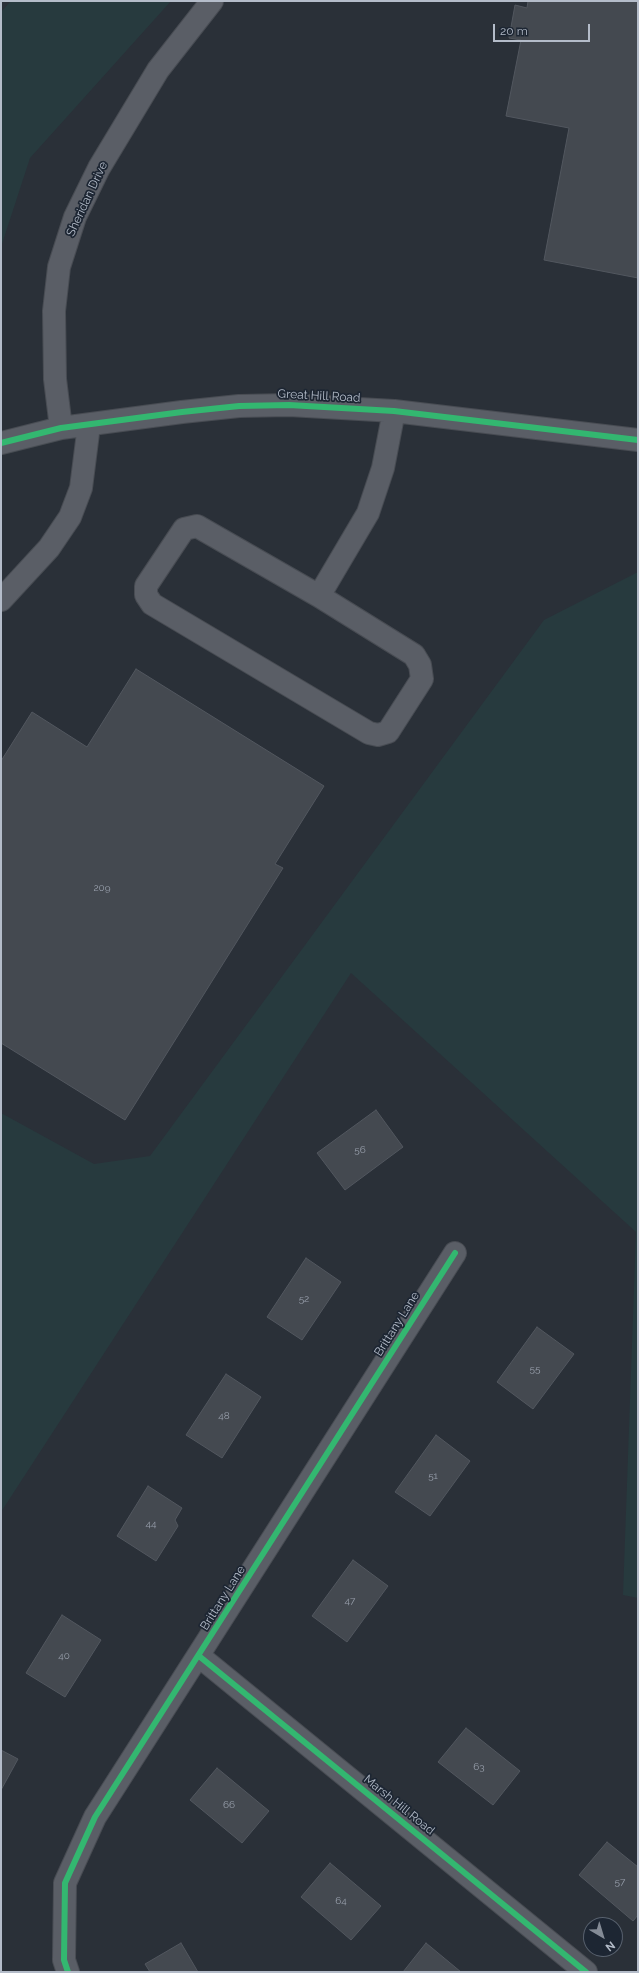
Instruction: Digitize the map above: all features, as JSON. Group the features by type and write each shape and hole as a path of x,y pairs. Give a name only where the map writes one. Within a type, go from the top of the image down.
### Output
{"street":[{"name":"Sheridan Drive","path":"61,428 55,379 54,311 58,267 73,224 99,168 158,70 212,1"},
{"name":"Great Hill Road","path":"1,443 61,428 239,406 289,405 394,411 638,440"},
{"path":"319,596 368,513 383,468 394,411"},
{"path":"1,600 49,548 70,517 81,488 89,425"},
{"path":"197,526 319,596 414,656 420,665 422,679 388,732 378,736 369,733 152,604 146,595 146,586 184,529 197,526"},
{"name":"Brittany Lane","path":"68,1972 64,1960 65,1883 96,1817 455,1253"},
{"name":"Marsh Hill Road","path":"199,1656 586,1972"}],"green space":[{"path":"11,1 171,1 30,158 1,247 1,12"},
{"path":"638,572 638,1598 623,1595 636,1232 351,973 1,1512 1,1113 94,1164 150,1156 544,620"}],"building":[{"path":"528,1 638,1 638,278 544,260 569,128 506,116 521,40 509,38 515,5 527,8"},
{"path":"136,669 324,786 275,864 283,868 125,1120 1,1043 1,761 32,712 87,747"},
{"path":"376,1110 403,1147 345,1190 317,1153"},
{"path":"306,1258 341,1282 302,1340 267,1317"},
{"path":"537,1327 574,1354 533,1409 497,1382"},
{"path":"226,1374 261,1397 222,1458 186,1435"},
{"path":"436,1435 470,1461 430,1516 395,1492"},
{"path":"148,1486 182,1508 175,1520 178,1526 156,1561 117,1536"},
{"path":"353,1560 388,1586 347,1642 312,1616"},
{"path":"62,1615 101,1640 65,1697 26,1673"},
{"path":"466,1728 520,1771 493,1805 438,1762"},
{"path":"1,1750 18,1759 1,1790"},
{"path":"217,1768 269,1811 242,1843 190,1800"},
{"path":"607,1842 638,1867 638,1915 633,1921 579,1875"},
{"path":"330,1863 381,1906 351,1940 301,1897"},
{"path":"181,1943 198,1972 150,1972 145,1964"},
{"path":"426,1943 461,1972 403,1972"}],"cycle path":[{"path":"1,443 61,428 182,412 239,406 289,405 394,411 638,440"},
{"path":"68,1972 64,1960 65,1883 95,1817 455,1253"},
{"path":"199,1656 586,1972"}]}
